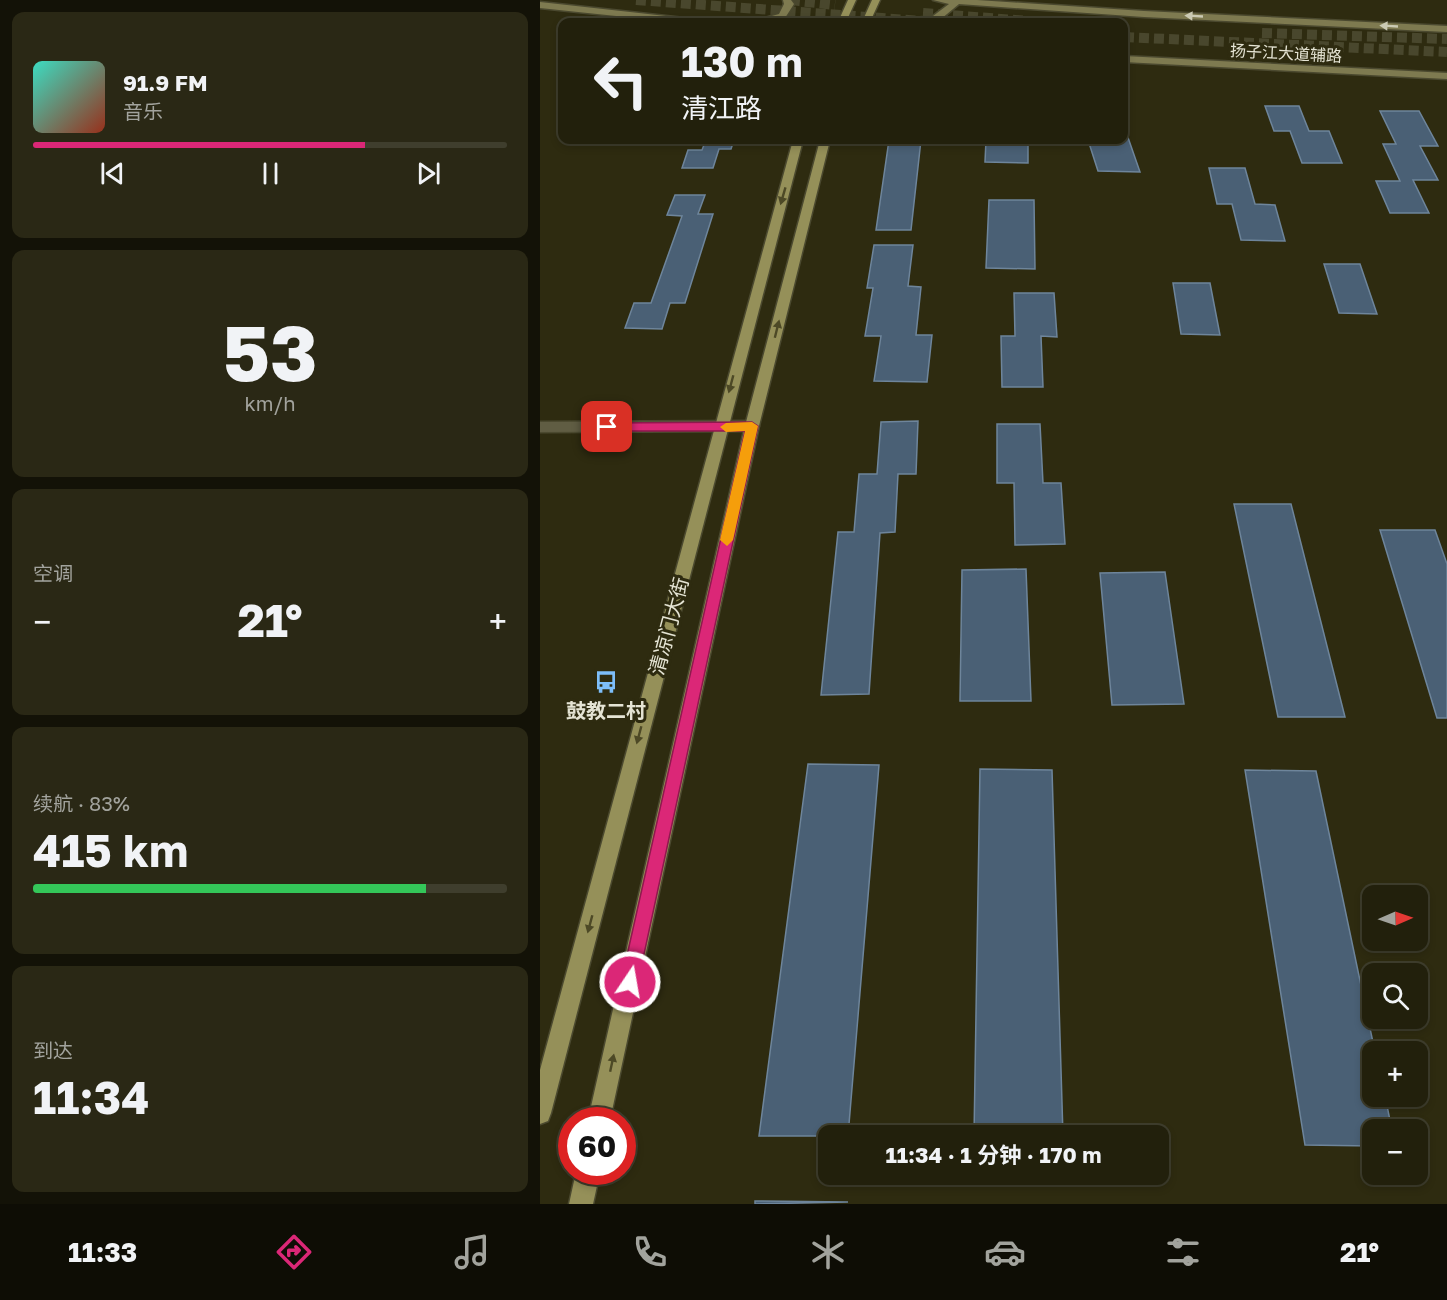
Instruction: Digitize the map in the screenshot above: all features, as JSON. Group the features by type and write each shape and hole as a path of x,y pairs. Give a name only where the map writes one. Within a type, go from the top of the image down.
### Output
{"main road":[{"path":"775,18 782,16 789,4 788,0"},
{"path":"844,18 852,0"},
{"path":"868,18 876,0"},
{"name":"扬子江大道辅路","path":"937,0 1144,14 1447,29"},
{"path":"936,18 958,2"},
{"path":"540,5 657,18"},
{"name":"扬子江大道辅路","path":"1128,60 1447,76"},
{"name":"清凉门大街","path":"540,1113 797,144"},
{"name":"清凉门大街","path":"602,1107 752,426 824,144"},
{"path":"581,1204 585,1185"}],"street":[{"path":"540,427 720,428 752,426"}],"building":[{"path":"1265,106 1299,106 1309,131 1329,131 1342,163 1302,163 1290,131 1274,131"},
{"path":"1380,111 1419,111 1438,146 1420,146 1438,180 1413,180 1429,213 1390,213 1376,181 1400,181 1383,144 1396,144"},
{"path":"1128,138 1140,172 1098,171 1089,144 1128,144"},
{"path":"704,144 733,144 731,149 719,149 713,168 682,168 688,150 702,150"},
{"path":"888,144 921,144 911,230 876,230"},
{"path":"986,144 1028,144 1028,163 985,162"},
{"path":"1209,168 1245,168 1255,204 1275,205 1285,241 1241,240 1232,204 1217,204"},
{"path":"675,195 705,195 698,214 713,214 685,303 670,303 662,329 625,328 634,303 651,303 682,216 667,215"},
{"path":"989,200 1034,200 1035,269 986,268"},
{"path":"874,245 913,245 908,286 921,287 916,335 932,335 927,382 874,381 881,336 865,336 873,288 867,288"},
{"path":"1324,264 1360,264 1377,314 1339,313"},
{"path":"1173,283 1210,283 1220,335 1181,334"},
{"path":"1014,293 1054,293 1057,337 1041,336 1043,387 1002,387 1001,336 1015,336"},
{"path":"918,421 916,474 898,474 895,532 880,533 869,694 821,695 838,532 854,532 859,474 877,474 881,422"},
{"path":"997,424 1040,424 1043,483 1061,483 1065,544 1015,545 1014,483 997,483"},
{"path":"1234,504 1291,504 1345,717 1278,717"},
{"path":"1380,530 1435,530 1447,564 1447,718 1437,718"},
{"path":"1026,569 1031,701 960,701 962,570"},
{"path":"1165,572 1184,704 1112,705 1100,573"},
{"path":"808,764 879,765 849,1125 818,1125 818,1136 759,1136"},
{"path":"980,769 1052,770 1063,1125 974,1125"},
{"path":"1245,770 1316,771 1362,990 1362,1029 1370,1029 1373,1041 1362,1041 1362,1107 1387,1107 1390,1119 1362,1119 1362,1146 1305,1145"},
{"path":"755,1201 848,1202 755,1204"}],"tunnel":[{"path":"636,0 881,18"},
{"path":"790,0 835,5"},
{"path":"923,13 989,18"},
{"path":"1262,33 1447,39"},
{"path":"1128,37 1447,52"}],"slow traffic":[{"path":"726,427 752,426 727,540"}],"place":[{"name":"鼓教二村","path":"606,682"}],"route":[{"path":"607,427 752,426 630,982"}]}
